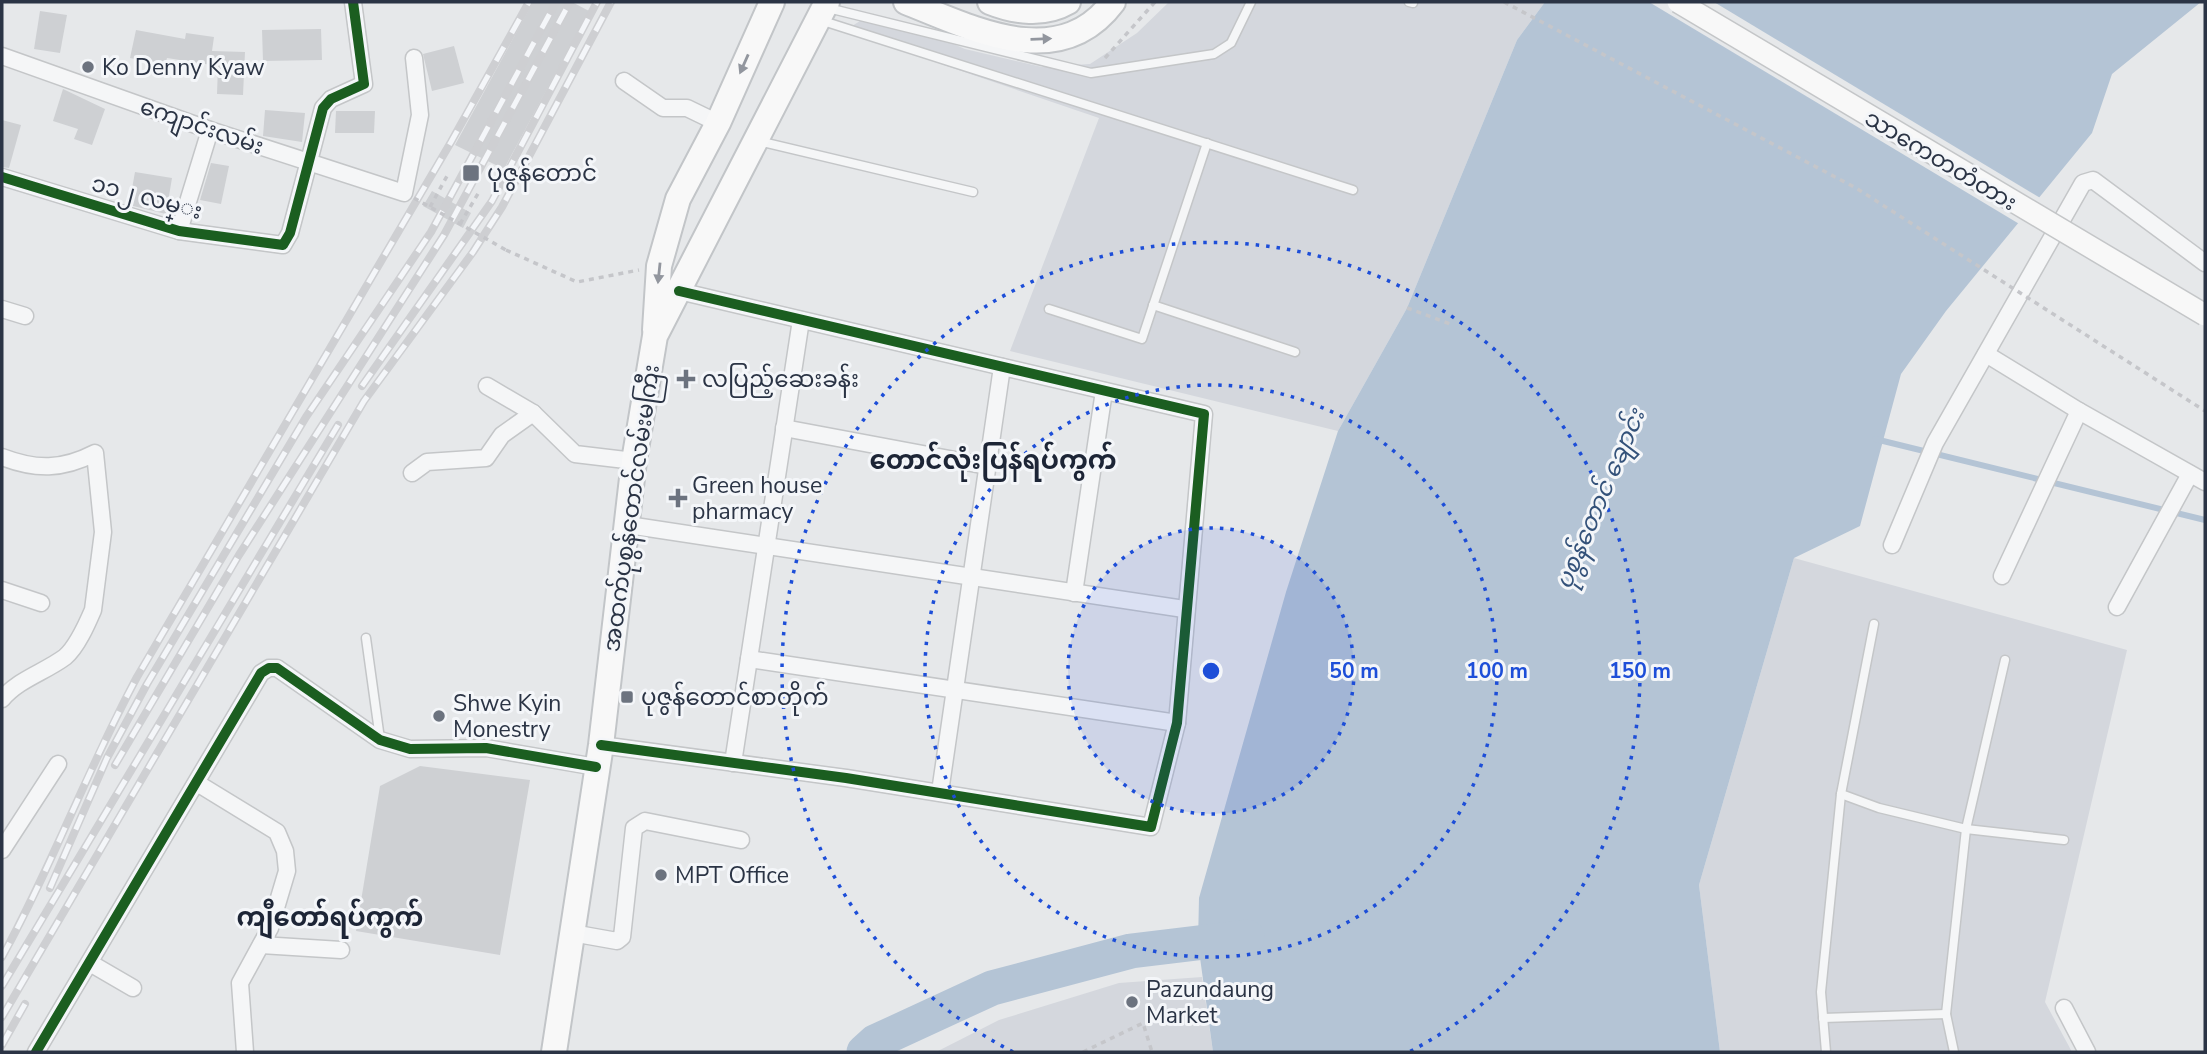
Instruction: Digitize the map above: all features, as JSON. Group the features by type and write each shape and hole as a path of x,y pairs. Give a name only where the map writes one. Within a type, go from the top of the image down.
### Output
{"main road":[{"path":"655,336 659,266 678,200 718,123 772,2"},
{"path":"906,2 971,28 1015,40 1064,39 1085,29 1113,2"},
{"path":"990,2 1035,12 1056,9 1068,2"},
{"name":"သာကေတတံတား","path":"1678,2 2205,315"},
{"name":"အထက်ပုစွန်တောင်လမ်းမကြီး","path":"554,1052 598,756 634,461 655,336 754,140 824,10"}],"street":[{"path":"308,162 326,102 364,83 353,2"},
{"name":"ကျောင်းလမ်း","path":"2,56 210,130 409,195"},
{"path":"409,195 420,114 414,58"},
{"path":"624,81 663,108 687,108 718,123"},
{"path":"179,231 210,130"},
{"name":"၁၁၂ လမ္း","path":"2,177 179,231 283,245 290,233 308,162"},
{"path":"1892,545 1935,443 2083,183 2093,180 2204,261"},
{"path":"36,1052 261,673 268,668 277,668 380,740 410,749 486,748 733,763 940,792 1151,827 1177,723 1184,609 1204,414 679,291"},
{"path":"2,309 25,316"},
{"path":"733,763 801,320"},
{"path":"1986,354 2079,411 2198,478 2117,607"},
{"path":"940,792 1002,366"},
{"path":"487,386 533,413 575,454 634,461"},
{"path":"1074,593 1104,391"},
{"path":"2002,576 2079,411"},
{"path":"412,473 428,462 486,458 502,435 533,413"},
{"path":"785,428 987,466"},
{"path":"2,457 46,468 73,464 95,453 103,532 93,610 67,655 32,676 2,699"},
{"path":"628,525 1184,609"},
{"path":"2,590 41,603"},
{"path":"749,659 954,692 1177,723"},
{"path":"2,850 58,764"},
{"path":"197,783 277,832 285,851 287,871 271,928 240,983 244,1052"},
{"path":"572,933 617,941 622,937 634,828 645,821 741,840"},
{"path":"261,945 341,950"},
{"path":"90,963 133,988"},
{"path":"2064,1008 2087,1052"}],"lane":[{"path":"824,10 1091,73 1214,54 1231,43 1251,2"},
{"path":"824,10 1207,143 1353,190"},
{"path":"754,140 973,192"},
{"path":"1049,309 1142,339 1207,143"},
{"path":"1153,305 1296,352"},
{"path":"1826,1052 1821,992 1841,794 1874,624"},
{"path":"366,638 380,740"},
{"path":"1954,1052 1946,1014 1966,829 2005,660"},
{"path":"1841,794 1879,808 1966,829 2064,840"},
{"path":"1823,1018 1946,1014"}],"path":[{"path":"1091,73 1155,2"},
{"path":"1504,2 1856,188 2205,411"},
{"path":"430,207 447,176"},
{"path":"460,224 479,192"},
{"path":"409,195 506,250 577,282 659,266"},
{"path":"1407,308 1453,325"},
{"path":"1083,1052 1143,1023 1152,1052"}],"shaded area":[{"path":"1169,2 1545,2 1517,40 1407,308 1338,431 1010,351 1099,118 844,31 868,16 912,26 965,49 1042,67 1090,64 1137,33"},
{"path":"1794,558 2127,650 2045,1002 2072,1052 1720,1052 1699,885"},
{"name":"Pazundaung Market","path":"1202,977 1213,1052 936,1052 999,1020 1119,983"}],"water":[{"name":"ပုစွန်တောင် ချောင်း","path":"1545,2 2201,2 2112,74 2092,133 1946,311 1901,374 1860,526 1794,558 1699,885 1720,1052 1213,1052 1198,943 1199,898 1286,592 1338,431 1407,308 1517,40"}],"pier":[{"path":"1649,2 1714,2 2042,199 2021,225"}],"building":[{"path":"533,2 572,2 589,11 504,169 455,145"},
{"path":"40,11 67,15 60,53 34,49"},
{"path":"321,29 322,60 263,61 262,30"},
{"path":"136,30 185,39 186,33 214,37 212,51 245,52 243,95 217,94 218,66 167,58 165,65 130,58"},
{"path":"454,46 464,83 432,91 423,54"},
{"path":"63,89 105,109 92,145 74,139 78,129 53,121"},
{"path":"265,110 305,113 302,142 263,136"},
{"path":"336,111 375,111 374,133 335,133"},
{"path":"2,120 21,125 9,168 2,167"},
{"path":"211,163 229,166 221,204 200,200"},
{"path":"135,172 172,178 166,214 129,205"},
{"path":"432,191 471,213 463,228 423,206"},
{"path":"420,766 530,780 500,955 356,931 380,786"}],"waterway":[{"path":"1875,439 2205,520"},
{"path":"864,1052 875,1042 992,988 1131,951 1247,937"}],"railway":[{"path":"2,957 137,677 451,142 529,2"},
{"path":"50,888 107,758 147,684 306,417 431,232 556,2"},
{"path":"115,765 239,555 444,235 570,2"},
{"path":"362,386 492,201 597,2"},
{"path":"2,1017 364,401 473,252 502,207 611,2"},
{"path":"2,986 338,425"},
{"path":"2,1045 25,1004"}],"cycle path":[{"path":"2,177 179,231 283,245 290,233 323,108 331,99 364,84 353,2"},
{"path":"601,745 846,778 1151,827 1177,723 1204,414 679,291"},
{"path":"36,1052 261,673 269,668 277,668 380,740 410,749 486,748 596,767"}],"place":[{"name":"Ko Denny Kyaw","path":"88,67"},
{"name":"ပုဇွန်တောင်","path":"471,173"},
{"name":"လပြည့်ဆေးခန်း","path":"686,379"},
{"name":"Green house pharmacy","path":"678,498"},
{"name":"ပုဇွန်တောင်စာတိုက်","path":"627,697"},
{"name":"Shwe Kyin Monestry","path":"439,716"},
{"name":"MPT Office","path":"661,875"},
{"name":"Pazundaung Market","path":"1132,1002"}],"district":[{"name":"တောင်လုံးပြန်ရပ်ကွက်","path":"993,460"},
{"name":"ကျီတော်ရပ်ကွက်","path":"330,917"}]}
